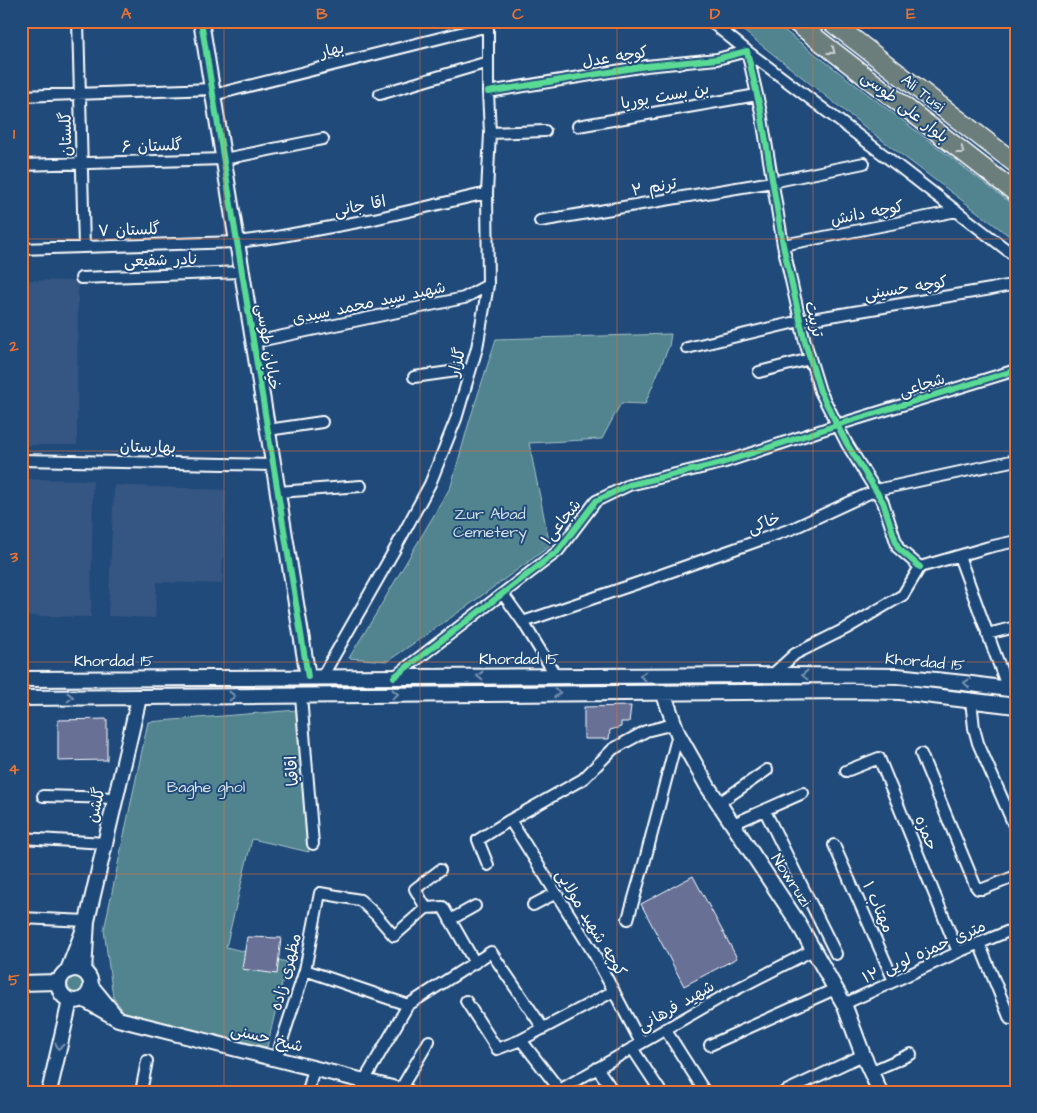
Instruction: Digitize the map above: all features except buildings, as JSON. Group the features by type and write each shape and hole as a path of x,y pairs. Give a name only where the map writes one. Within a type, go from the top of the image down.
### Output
{"highway":[{"name":"بلوار علی طوسی","path":"794,21 1016,193"},
{"name":"Ali Tusi","path":"830,21 1016,164"}],"main road":[{"name":"خیابان طوسی","path":"201,21 278,492 315,677"},
{"path":"595,676 596,693"},
{"name":"Khordad 15","path":"21,679 897,676 1012,689"},
{"name":"Khordad 15","path":"21,698 856,691 900,692 1016,706"},
{"name":"Nowruzi","path":"663,692 676,729 719,803 797,921 844,1004 863,1055 880,1092"},
{"name":"گلشن","path":"87,921 139,698"},
{"path":"68,970 87,921"},
{"path":"84,971 87,921"},
{"path":"76,968 84,971 91,980 88,996 77,1000 62,996 58,982 60,977 68,970 76,968"},
{"path":"21,983 58,982"},
{"path":"91,986 118,1019"},
{"path":"49,1092 77,1000"},
{"name":"شیخ حسنی","path":"77,1000 118,1019 400,1090"}],"street":[{"name":"گلستان","path":"78,21 84,247"},
{"path":"710,21 1016,257"},
{"name":"بهار","path":"21,96 213,92 488,23"},
{"name":"گلزار","path":"315,677 395,549 430,484 456,419 477,348 488,286 487,193 490,133 488,23"},
{"name":"کوچه عدل","path":"488,92 646,66 717,59 747,51"},
{"name":"تربیت","path":"747,51 761,112 783,245 805,342 820,391 847,444 883,502 898,548 920,567"},
{"path":"380,94 488,62"},
{"name":"بن بست پوریا","path":"578,126 757,95"},
{"path":"490,133 545,131"},
{"name":"گلستان ۶","path":"21,165 224,158 323,139"},
{"name":"ترنم ۲","path":"540,221 772,182 864,164"},
{"name":"اقا جانی","path":"237,242 276,237 374,219 487,193"},
{"name":"کوچه دانش","path":"783,245 957,211"},
{"name":"گلستان ۷","path":"21,249 237,242"},
{"name":"نادر شفیعی","path":"81,278 242,272"},
{"name":"کوچه حسینی","path":"687,348 800,321 1016,284"},
{"name":"شهید سید محمد سیدی","path":"254,342 464,298 488,286"},
{"path":"759,372 810,359"},
{"path":"414,377 471,368"},
{"name":"شجاعی","path":"838,425 1016,370"},
{"path":"268,430 322,422"},
{"name":"شجاعی۱","path":"394,677 558,551 596,501 629,485 722,463 838,425"},
{"name":"بهارستان","path":"21,460 274,465"},
{"name":"خاکی","path":"523,622 794,528 876,490 1016,460"},
{"path":"278,492 361,486"},
{"path":"772,675 795,654 847,628 903,595 920,567 1016,541"},
{"path":"958,556 987,634 1012,689"},
{"path":"503,594 523,622 556,676"},
{"path":"987,634 1016,627"},
{"name":"اقاقیا","path":"301,696 313,844"},
{"path":"971,700 974,728 978,743 1016,830"},
{"path":"488,865 478,840 583,779 613,749 646,730 676,729 645,860 628,919"},
{"path":"921,754 974,885 978,889 983,889 1016,876"},
{"name":"حمزه","path":"846,771 879,758 958,952"},
{"path":"719,803 767,770"},
{"path":"733,824 802,793"},
{"path":"43,796 116,798"},
{"path":"765,811 836,954"},
{"name":"کوچه شهید مولایی","path":"510,820 594,952 614,991 637,1046 661,1092"},
{"path":"21,838 105,843"},
{"name":"مهتاب ۱","path":"834,845 894,981"},
{"path":"440,870 415,889 426,908 443,908 475,963"},
{"name":"مظهری زاده","path":"276,1059 305,970 320,893 360,900 394,936 426,908"},
{"path":"533,905 556,893"},
{"path":"450,920 475,906"},
{"path":"21,918 87,921"},
{"name":"۱۲ متری حمزه لویی","path":"844,1004 1016,928"},
{"path":"980,943 1010,1019"},
{"name":"شهید فرهانی","path":"557,1091 727,994 814,950"},
{"path":"364,1080 408,1005 491,952 543,1028"},
{"path":"305,970 408,1005"},
{"path":"710,1045 835,989"},
{"path":"466,1001 497,1050 521,1040 614,991"},
{"path":"666,1029 705,1092"},
{"path":"521,1040 557,1091"},
{"path":"400,1090 429,1041"},
{"path":"870,1072 911,1054"},
{"path":"784,1092 863,1055"},
{"path":"141,1092 147,1061"},
{"path":"308,1092 314,1068"},
{"path":"597,1068 614,1092"}],"shaded area":[{"path":"21,280 78,281 77,445 21,445"},
{"path":"21,479 93,480 91,617 21,616"},
{"path":"114,485 226,490 222,584 157,582 155,618 108,616"}],"green space":[{"path":"731,21 772,21 1016,207 1016,241 870,131"},
{"name":"Zur Abad Cemetery","path":"671,334 669,346 645,404 621,403 602,439 529,443 550,546 388,661 349,658 451,486 496,339"},
{"name":"Baghe ghol","path":"297,710 309,852 252,839 226,947 287,962 267,1047 125,1013 113,997 104,930 148,722"},
{"path":"75,974 83,977 86,985 83,993 75,996 67,993 64,985 67,977"}],"cycle path":[{"path":"201,21 308,677"},
{"path":"488,92 646,66 717,59 747,51 761,112 783,245 805,342 820,391 847,444 883,502 898,548 920,567"},
{"path":"394,677 558,551 596,501 629,485 722,463 837,425 1016,370"}]}
